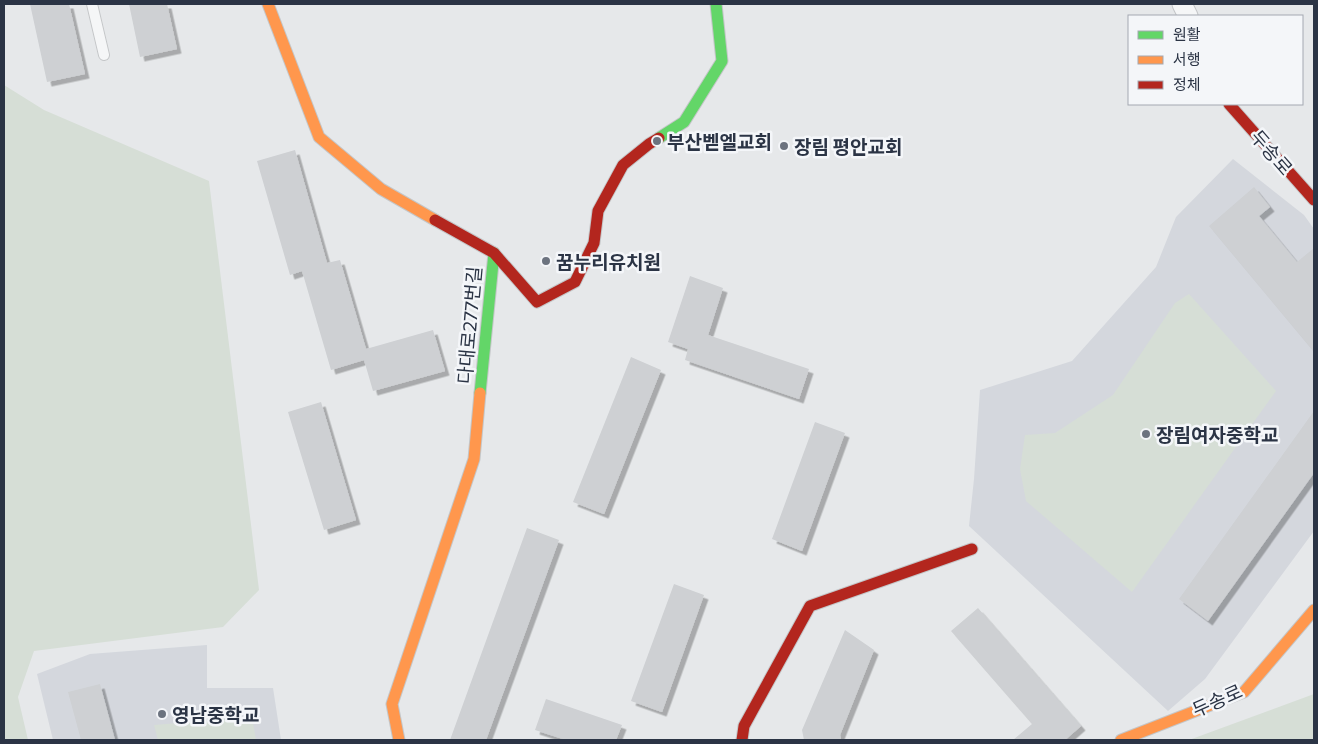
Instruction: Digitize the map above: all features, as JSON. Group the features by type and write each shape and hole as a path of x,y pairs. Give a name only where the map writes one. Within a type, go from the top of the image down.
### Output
{"street":[{"name":"다대로277번길","path":"268,4 319,137 381,189 494,253 474,459 392,704 398,740"},
{"path":"494,253 537,302 575,282 594,243 598,211 623,165 649,144 684,122 722,61 716,4"},
{"name":"두송로","path":"1230,105 1314,200"},
{"path":"742,740 744,726 810,606 972,549"},
{"name":"두송로","path":"1121,740 1244,692 1314,610"}],"lane":[{"path":"92,4 104,55"}],"shaded area":[{"path":"4,85 44,110 209,181 259,590 223,627 34,651 18,697 28,740 4,740"},
{"name":"장림여자중학교","path":"1233,159 1304,215 1314,229 1314,531 1205,679 1168,711 969,526 980,390 1072,361 1156,267 1176,217"},
{"path":"1189,294 1276,391 1132,592 1026,501 1020,469 1025,435 1055,433 1113,395 1175,303"},
{"name":"영남중학교","path":"207,645 207,688 273,688 281,740 53,740 37,674 90,654"},
{"path":"1314,694 1314,740 1189,740"},
{"path":"252,717 256,740 158,740 154,725"}],"building":[{"path":"30,4 69,4 85,74 47,82"},
{"path":"129,4 167,4 177,49 140,57"},
{"path":"295,150 327,263 340,260 366,349 433,330 445,371 373,391 364,360 331,370 302,271 290,275 257,161"},
{"path":"1254,187 1270,207 1259,216 1297,262 1314,248 1314,352 1209,226"},
{"path":"690,276 723,288 708,335 809,369 799,399 685,360 688,349 668,342"},
{"path":"631,357 661,370 604,514 573,502"},
{"path":"321,402 356,520 324,530 288,412"},
{"path":"1314,411 1314,473 1208,621 1179,599"},
{"path":"815,422 845,433 802,551 772,539"},
{"path":"527,528 559,540 486,740 450,740"},
{"path":"674,584 704,595 662,712 631,701"},
{"path":"978,608 1081,726 1065,740 1013,740 1032,724 951,631"},
{"path":"845,630 874,650 840,735 841,740 804,740 802,730"},
{"path":"100,684 115,740 81,740 68,692"},
{"path":"546,699 622,725 616,740 566,740 535,730"}],"traffic: fast":[{"path":"659,138 684,122 722,61 716,4"},
{"path":"480,393 494,253"}],"traffic: slow":[{"path":"268,4 319,137 381,189 435,220"},
{"path":"399,740 392,704 474,459 480,393"},
{"path":"1121,740 1244,692 1314,610"}],"traffic: jam":[{"path":"1230,105 1314,200"},
{"path":"435,220 494,253 537,302 575,282 594,243 598,211 623,165 659,138"},
{"path":"742,740 744,726 810,606 972,549"}],"place":[{"name":"부산벧엘교회","path":"657,141"},
{"name":"장림 평안교회","path":"784,146"},
{"name":"꿈누리유치원","path":"546,261"},
{"name":"장림여자중학교","path":"1146,434"},
{"name":"영남중학교","path":"162,714"}]}
